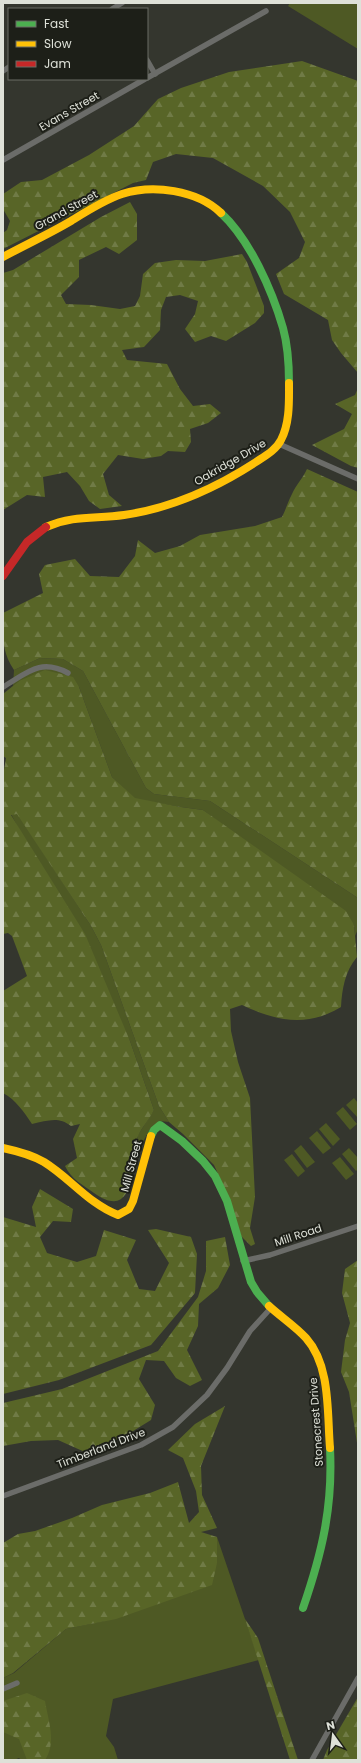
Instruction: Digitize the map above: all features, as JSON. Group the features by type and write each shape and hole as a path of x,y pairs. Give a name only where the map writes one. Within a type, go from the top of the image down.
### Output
{"street":[{"name":"Evans Street","path":"148,77 266,11"},
{"path":"148,62 154,74"},
{"name":"Evans Street","path":"3,160 143,80"},
{"name":"Grand Street","path":"3,257 112,198 122,194 143,190"},
{"name":"Oakridge Drive","path":"3,576 21,549 37,533 46,528 71,518 122,516 149,511 191,497 253,464 279,444 287,424 290,371 286,338 273,302 245,243 232,223 217,208 207,202 185,194 143,190"},
{"path":"279,444 358,480"},
{"path":"3,687 44,666 57,667 68,673"},
{"name":"Mill Street","path":"3,1148 20,1151 39,1159 107,1210 118,1215 129,1209 134,1198 144,1156 154,1128 160,1125 202,1160 215,1177 227,1205 243,1261"},
{"name":"Mill Road","path":"243,1261 270,1255 358,1226"},
{"name":"Stonecrest Drive","path":"243,1261 256,1292 270,1309 301,1333 313,1346 321,1364 324,1376 331,1485 323,1537 303,1608"},
{"name":"Timberland Drive","path":"3,1496 141,1445 173,1427 207,1396 227,1368 250,1331 270,1309"},
{"path":"312,1760 358,1678"},
{"path":"3,1689 17,1683"}],"green space":[{"path":"290,3 358,3 358,49 288,6"},
{"path":"302,61 358,81 358,373 332,340 328,320 284,294 276,274 299,258 305,242 290,212 263,186 213,158 176,154 153,162 146,180 133,183 3,249 3,233 7,230 10,221 3,209 3,194 21,182 42,180 89,155 134,126 158,99 181,88 229,72"},
{"path":"130,202 137,214 137,240 119,254 106,247 79,260 79,277 61,295 66,304 91,305 120,309 135,306 140,296 143,274 155,263 176,260 205,261 242,254 247,262 264,306 264,313 255,323 226,341 211,336 195,342 185,329 195,314 198,301 180,295 166,297 161,310 160,330 144,347 122,350 127,360 167,364 180,389 193,406 210,404 221,413 208,423 190,429 191,442 185,452 168,451 161,456 143,459 118,455 103,474 109,495 122,506 100,509 89,501 80,486 67,472 43,477 45,497 27,495 3,510 3,273 13,270 101,217"},
{"path":"358,388 358,468 351,466 312,445 344,429 352,414 335,404 355,395"},
{"path":"307,469 358,492 358,898 210,801 154,794 146,788 83,671 63,659 40,658 14,670 7,656 4,643 3,613 43,593 39,574 45,565 75,559 90,576 119,577 135,556 138,540 155,553 180,546 200,535 255,526 282,517 294,491"},
{"path":"40,658 63,659 83,671 146,788 154,794 210,801 358,898 358,929 355,936 354,925 203,810 135,799 112,777 79,687 19,681 13,686 14,670"},
{"path":"45,670 73,677 79,687 112,777 135,798 203,810 346,911 354,925 357,957 353,962 345,980 341,1007 328,1014 304,1020 279,1018 255,1011 242,1005 230,1009 231,1031 238,1062 250,1098 255,1197 250,1228 255,1244 251,1246 241,1236 229,1198 214,1165 169,1122 159,1106 101,945 91,926 17,814 11,815 85,934 130,1041 154,1110 138,1136 133,1172 130,1185 125,1195 118,1200 108,1200 94,1193 74,1178 68,1171 65,1166 77,1158 73,1139 80,1124 71,1126 62,1121 52,1120 32,1124 16,1103 3,1093 3,991 27,976 12,936 8,933 3,934 3,776 6,758 3,756 3,694 19,681"},
{"path":"11,814 18,814 91,926 101,945 159,1106 169,1122 160,1121 149,1131 142,1144 134,1172 138,1135 154,1110 130,1041"},
{"path":"354,1098 358,1103 358,1118 346,1105"},
{"path":"343,1107 357,1124 350,1130 336,1113"},
{"path":"326,1123 340,1139 333,1146 319,1129"},
{"path":"317,1131 331,1148 323,1154 309,1138"},
{"path":"301,1145 315,1162 307,1168 294,1151"},
{"path":"349,1148 358,1158 358,1169 356,1171 342,1154"},
{"path":"292,1154 305,1171 298,1177 284,1160"},
{"path":"340,1157 354,1174 346,1180 332,1163"},
{"path":"40,1189 73,1209 71,1222 53,1221 40,1237 47,1253 77,1262 96,1256 104,1230 136,1240 127,1260 139,1289 155,1291 169,1263 148,1230 156,1229 191,1237 197,1254 195,1293 151,1345 59,1380 3,1394 3,1217 36,1227 32,1207"},
{"path":"225,1237 230,1265 218,1288 199,1304 198,1326 187,1350 202,1380 190,1386 176,1378 164,1361 146,1360 139,1379 155,1405 151,1420 125,1436 87,1453 58,1440 31,1441 3,1446 3,1403 62,1389 158,1351 198,1297 206,1271 206,1241"},
{"path":"358,1260 358,1449 349,1392 341,1372 345,1340 350,1323 342,1293 345,1269"},
{"path":"225,1406 201,1466 202,1495 217,1528 201,1532 217,1537 217,1563 212,1585 116,1619 66,1629 13,1673 3,1678 3,1543 18,1534 35,1531 72,1518 102,1505 150,1493 178,1482 189,1523 199,1512 196,1491 183,1458 168,1450 195,1424"},
{"path":"217,1537 259,1660 113,1699 106,1736 114,1747 118,1760 21,1760 19,1758 14,1760 3,1760 3,1678 14,1673 66,1629 104,1621 217,1563"},
{"path":"245,1619 258,1638 298,1760 290,1760"},
{"path":"27,1693 45,1701 51,1731 51,1739 49,1753 45,1760 27,1760 19,1739 3,1732 3,1701"},
{"path":"358,1697 358,1760 323,1760 327,1750"}],"traffic: fast":[{"path":"221,213 232,224 250,251 259,266 273,298 286,342 289,383"},
{"path":"151,1136 154,1130 160,1125 182,1141 203,1161 215,1176 227,1201 251,1282 269,1306"},
{"path":"303,1608 316,1568 325,1530 330,1490 330,1448"}],"traffic: slow":[{"path":"3,257 63,226 115,196 134,191 161,190 187,194 211,205 221,213"},
{"path":"46,527 75,519 142,512 193,496 241,471 270,452 281,440 287,419 289,383"},
{"path":"3,1148 34,1157 44,1162 89,1198 118,1215 129,1209 133,1201 151,1136"},
{"path":"269,1306 306,1338 314,1349 320,1362 324,1376 328,1405 330,1448"}],"traffic: jam":[{"path":"3,576 27,542 46,527"}]}
